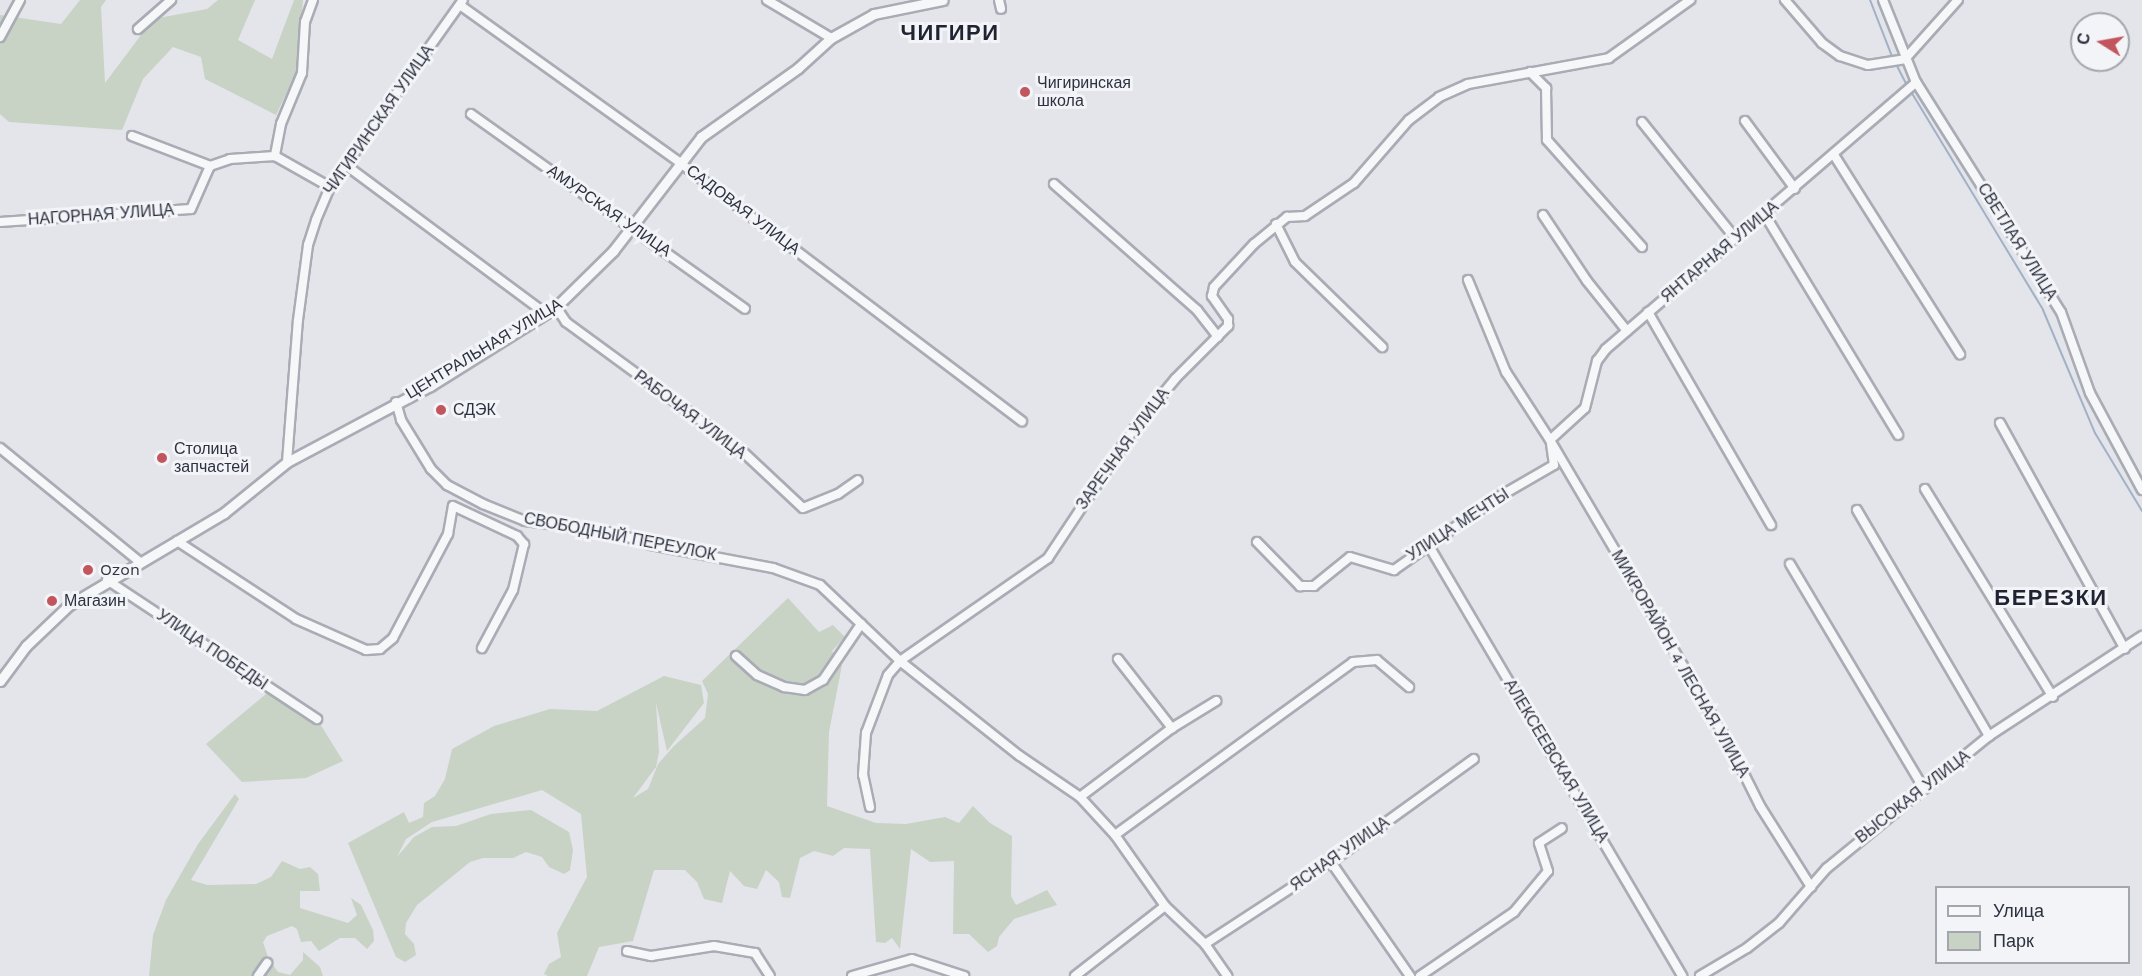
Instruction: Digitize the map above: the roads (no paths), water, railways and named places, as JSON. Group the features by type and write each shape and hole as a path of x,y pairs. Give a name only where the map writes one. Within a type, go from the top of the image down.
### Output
{"street":[{"path":"0,37 20,0"},
{"path":"138,29 171,0"},
{"path":"275,156 281,124 302,73 305,22 313,0"},
{"path":"767,0 831,38"},
{"path":"999,0 1001,9"},
{"path":"1054,184 1197,310 1218,337 1228,326 1228,319 1214,301 1214,287 1276,224 1287,217 1305,216 1354,183 1409,120 1439,96 1468,84 1608,58 1690,0"},
{"path":"1785,0 1822,43 1840,56 1868,65 1905,59 1958,0"},
{"name":"СВЕТЛАЯ УЛИЦА","path":"1883,0 1916,82 2061,312 2090,393 2142,489"},
{"name":"ЦЕНТРАЛЬНАЯ УЛИЦА","path":"0,681 26,646 69,605 107,580 224,513 287,462 396,402 430,386 556,307 613,251 679,162 701,137 798,68 831,38 874,14 937,1"},
{"name":"САДОВАЯ УЛИЦА","path":"461,3 679,162 1023,421"},
{"name":"ЧИГИРИНСКАЯ УЛИЦА","path":"287,462 298,320 308,245 330,187 461,3"},
{"path":"1530,72 1546,88 1547,140 1642,247"},
{"name":"ЯНТАРНАЯ УЛИЦА","path":"1550,440 1584,408 1597,361 1627,331 1765,215 1916,82"},
{"name":"АМУРСКАЯ УЛИЦА","path":"471,114 632,226 745,309"},
{"path":"1745,121 1795,189"},
{"path":"1642,122 1735,238"},
{"path":"132,136 210,166 230,159 275,156 330,187"},
{"path":"1834,155 1960,354"},
{"name":"НАГОРНАЯ УЛИЦА","path":"0,222 190,209 210,166"},
{"path":"347,166 546,314"},
{"path":"1543,215 1587,281 1627,331"},
{"path":"1765,215 1898,435"},
{"path":"1276,224 1295,262 1382,346"},
{"name":"МИКРОРАЙОН 4 ЛЕСНАЯ УЛИЦА","path":"1468,280 1506,372 1550,440 1730,746 1760,806 1811,887"},
{"name":"РАБОЧАЯ УЛИЦА","path":"556,307 566,322 742,452 803,508 838,494 858,480"},
{"path":"1648,312 1771,525"},
{"name":"ЗАРЕЧНАЯ УЛИЦА","path":"870,807 863,775 866,733 875,701 900,661 1048,558 1133,430 1176,378 1218,337"},
{"name":"СВОБОДНЫЙ ПЕРЕУЛОК","path":"396,402 401,420 431,469 447,485 483,504 525,520 616,533 651,545 711,555 807,579 820,585 900,661"},
{"path":"2000,423 2125,649"},
{"name":"УЛИЦА МЕЧТЫ","path":"1257,543 1300,586 1314,586 1350,557 1394,570 1407,557 1429,546 1495,499 1554,465 1550,440"},
{"path":"1,451 140,562"},
{"path":"1925,489 2054,697"},
{"path":"177,541 296,619 366,650 380,649 393,638 448,534 453,506 517,536 524,544 513,590 482,648"},
{"path":"1857,510 1989,736"},
{"name":"АЛЕКСЕЕВСКАЯ УЛИЦА","path":"1429,546 1682,976"},
{"path":"1790,564 1924,789"},
{"name":"УЛИЦА ПОБЕДЫ","path":"107,580 317,719"},
{"path":"736,656 757,675 784,687 805,690 823,680 861,624"},
{"name":"ВЫСОКАЯ УЛИЦА","path":"1700,976 1763,936 1842,854 1989,736 2054,697 2142,636"},
{"path":"1118,660 1172,728"},
{"path":"1115,835 1353,662 1377,660 1409,687"},
{"path":"900,661 1020,756 1080,797 1115,835 1165,906 1204,944 1227,976"},
{"path":"1080,797 1172,728 1216,701"},
{"name":"ЯСНАЯ УЛИЦА","path":"1204,944 1331,862 1474,759"},
{"path":"1420,976 1514,912 1548,871 1539,843 1562,828"},
{"path":"1331,862 1410,976"},
{"path":"1076,976 1165,906"},
{"path":"627,951 651,956 714,946 755,952 770,976"},
{"path":"852,976 912,959 964,976"},
{"path":"258,976 267,963"},
{"path":"936,967 939,976"}],"waterway":[{"path":"1870,0 1893,59"},
{"path":"1896,64 1907,86"},
{"path":"1910,90 2043,310 2095,433 2142,511"}],"place":[{"name":"Чигиринская школа","path":"1025,92"},
{"name":"СДЭК","path":"441,410"},
{"name":"Столица запчастей","path":"162,458"},
{"name":"Ozon","path":"88,570"},
{"name":"Магазин","path":"52,601"}],"district":[{"name":"ЧИГИРИ","path":"950,33"},
{"name":"БЕРЕЗКИ","path":"2051,598"}]}
